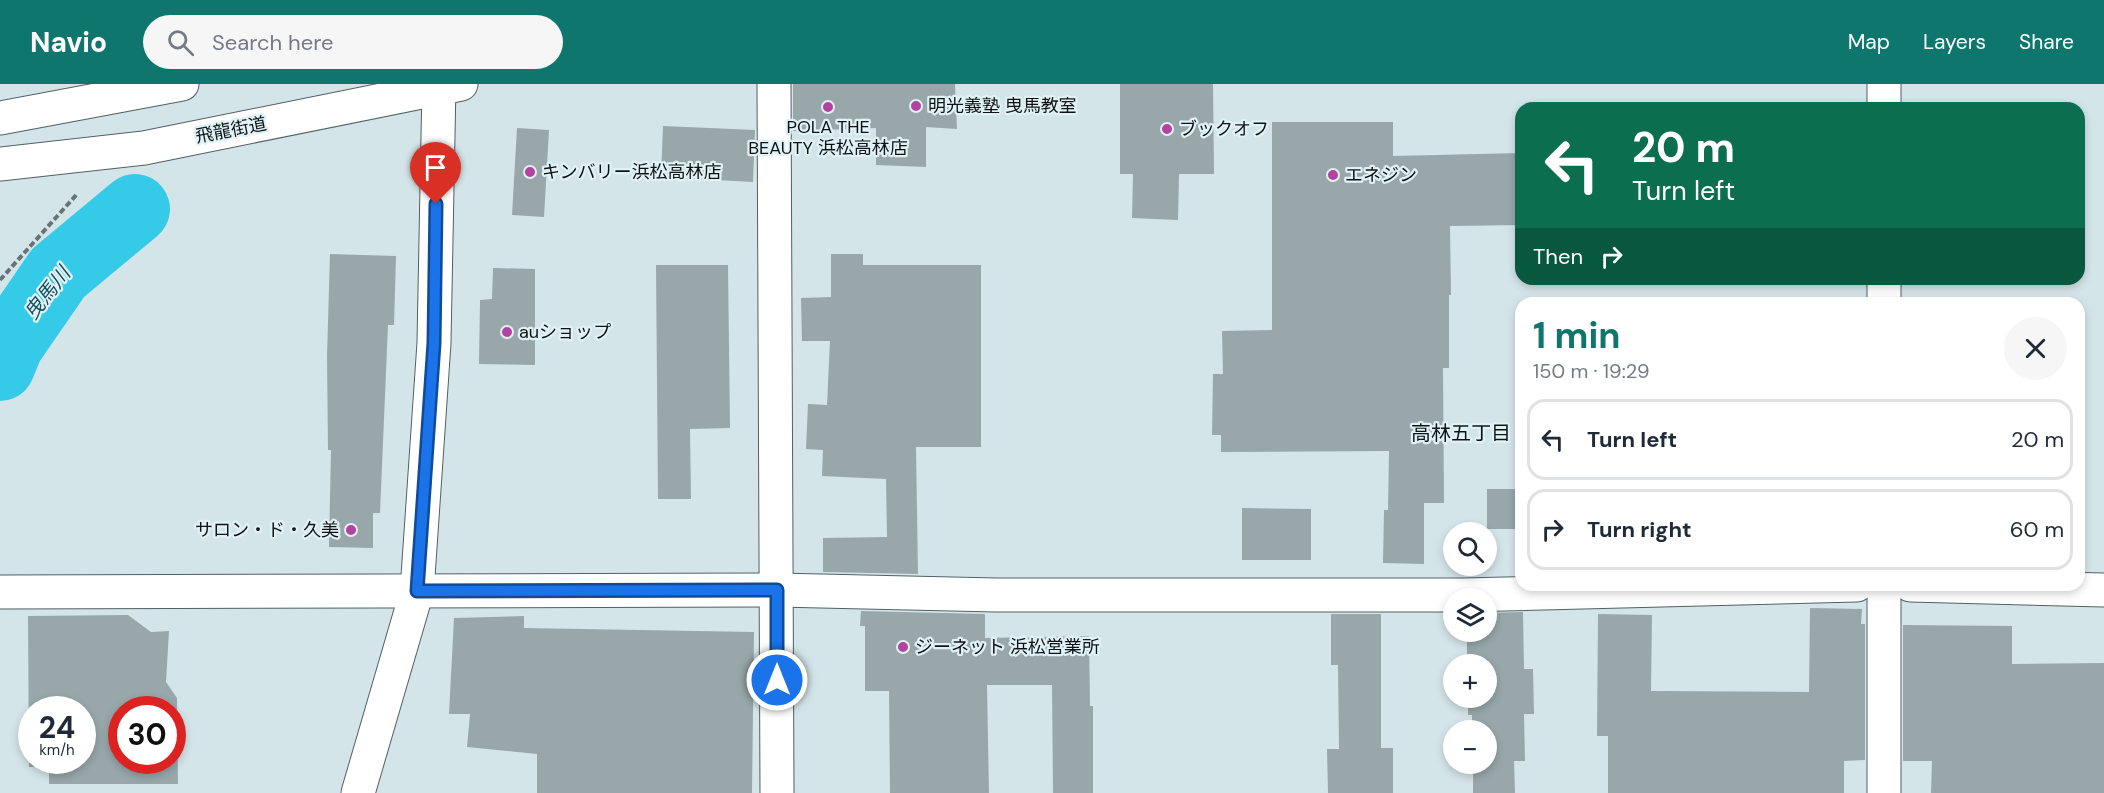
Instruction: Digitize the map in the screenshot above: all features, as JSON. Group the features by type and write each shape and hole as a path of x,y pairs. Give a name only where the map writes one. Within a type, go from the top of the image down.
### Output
{"main road":[{"path":"0,117 182,84"},
{"path":"774,84 777,793"},
{"path":"1884,84 1884,102"},
{"path":"358,793 417,591 434,343 446,86"},
{"name":"飛龍街道","path":"0,164 144,148 446,86"},
{"path":"0,592 777,590 996,595 1463,595 1621,591"},
{"path":"2085,590 2104,590"},
{"path":"1884,591 1884,793"}],"path":[{"path":"0,280 115,152"}],"building":[{"path":"793,84 955,84 957,129 926,127 926,167 876,165 876,128 793,131"},
{"name":"ブックオフ","path":"1120,84 1213,84 1214,174 1179,174 1178,220 1132,218 1133,174 1120,174"},
{"path":"1272,122 1393,122 1393,156 1515,153 1515,225 1450,226 1449,368 1443,368 1444,503 1424,503 1424,564 1383,563 1384,510 1388,510 1389,451 1221,452 1221,435 1212,435 1213,374 1223,374 1222,331 1272,330"},
{"path":"663,126 755,130 753,182 661,177"},
{"name":"キンバリー浜松高林店","path":"517,128 549,130 544,217 512,215"},
{"path":"330,254 396,256 394,325 388,325 380,513 373,513 373,548 329,547 331,450 328,450 327,356"},
{"path":"831,254 863,254 863,265 981,265 981,447 916,447 918,574 823,572 823,538 887,537 886,479 822,476 823,450 806,449 808,404 827,405 830,341 802,341 801,298 831,297"},
{"path":"656,265 728,265 730,428 690,429 691,499 658,499"},
{"name":"auショップ","path":"493,268 535,269 535,365 479,364 480,300 492,299"},
{"path":"1487,489 1515,489 1515,529 1497,529 1497,522 1487,522"},
{"path":"1242,508 1311,509 1311,560 1242,560"},
{"path":"1810,608 1862,609 1861,624 1865,624 1865,760 1844,761 1844,793 1608,793 1608,736 1597,736 1598,614 1652,615 1651,691 1809,692"},
{"path":"861,611 985,614 985,638 1089,636 1090,706 1093,706 1093,793 1053,793 1052,685 987,685 989,793 890,793 889,691 865,691 865,626 860,626"},
{"path":"1523,612 1524,669 1533,669 1534,714 1524,714 1525,761 1514,761 1515,793 1473,793 1473,774 1497,774 1497,720 1472,720 1472,715 1468,715 1468,708 1497,708 1497,654 1467,654 1467,642 1497,642 1497,613"},
{"path":"1331,614 1381,614 1381,748 1393,748 1393,793 1328,793 1327,749 1339,749 1338,665 1331,665"},
{"path":"128,615 151,632 169,631 166,682 176,696 108,696 108,774 178,774 178,784 49,784 49,774 96,774 96,696 29,696 28,616"},
{"path":"524,616 524,628 754,632 752,793 537,793 537,754 467,747 470,714 449,714 454,618"},
{"path":"1903,625 2012,626 2012,664 2104,663 2104,793 1931,793 1932,761 1903,761"}],"waterway":[{"name":"曳馬川","path":"0,366 9,344 58,273 135,209"}],"place":[{"name":"明光義塾 曳馬教室","path":"916,106"},
{"name":"POLA THE BEAUTY 浜松高林店","path":"828,107"},
{"name":"ブックオフ","path":"1167,129"},
{"name":"キンバリー浜松高林店","path":"530,172"},
{"name":"エネジン","path":"1333,175"},
{"name":"auショップ","path":"507,332"},
{"name":"サロン・ド・久美","path":"351,530"},
{"name":"ジーネット 浜松営業所","path":"903,647"}],"district":[{"name":"高林五丁目","path":"1461,433"}],"route":[{"path":"436,204 434,343 417,591 777,590 777,680"}]}
